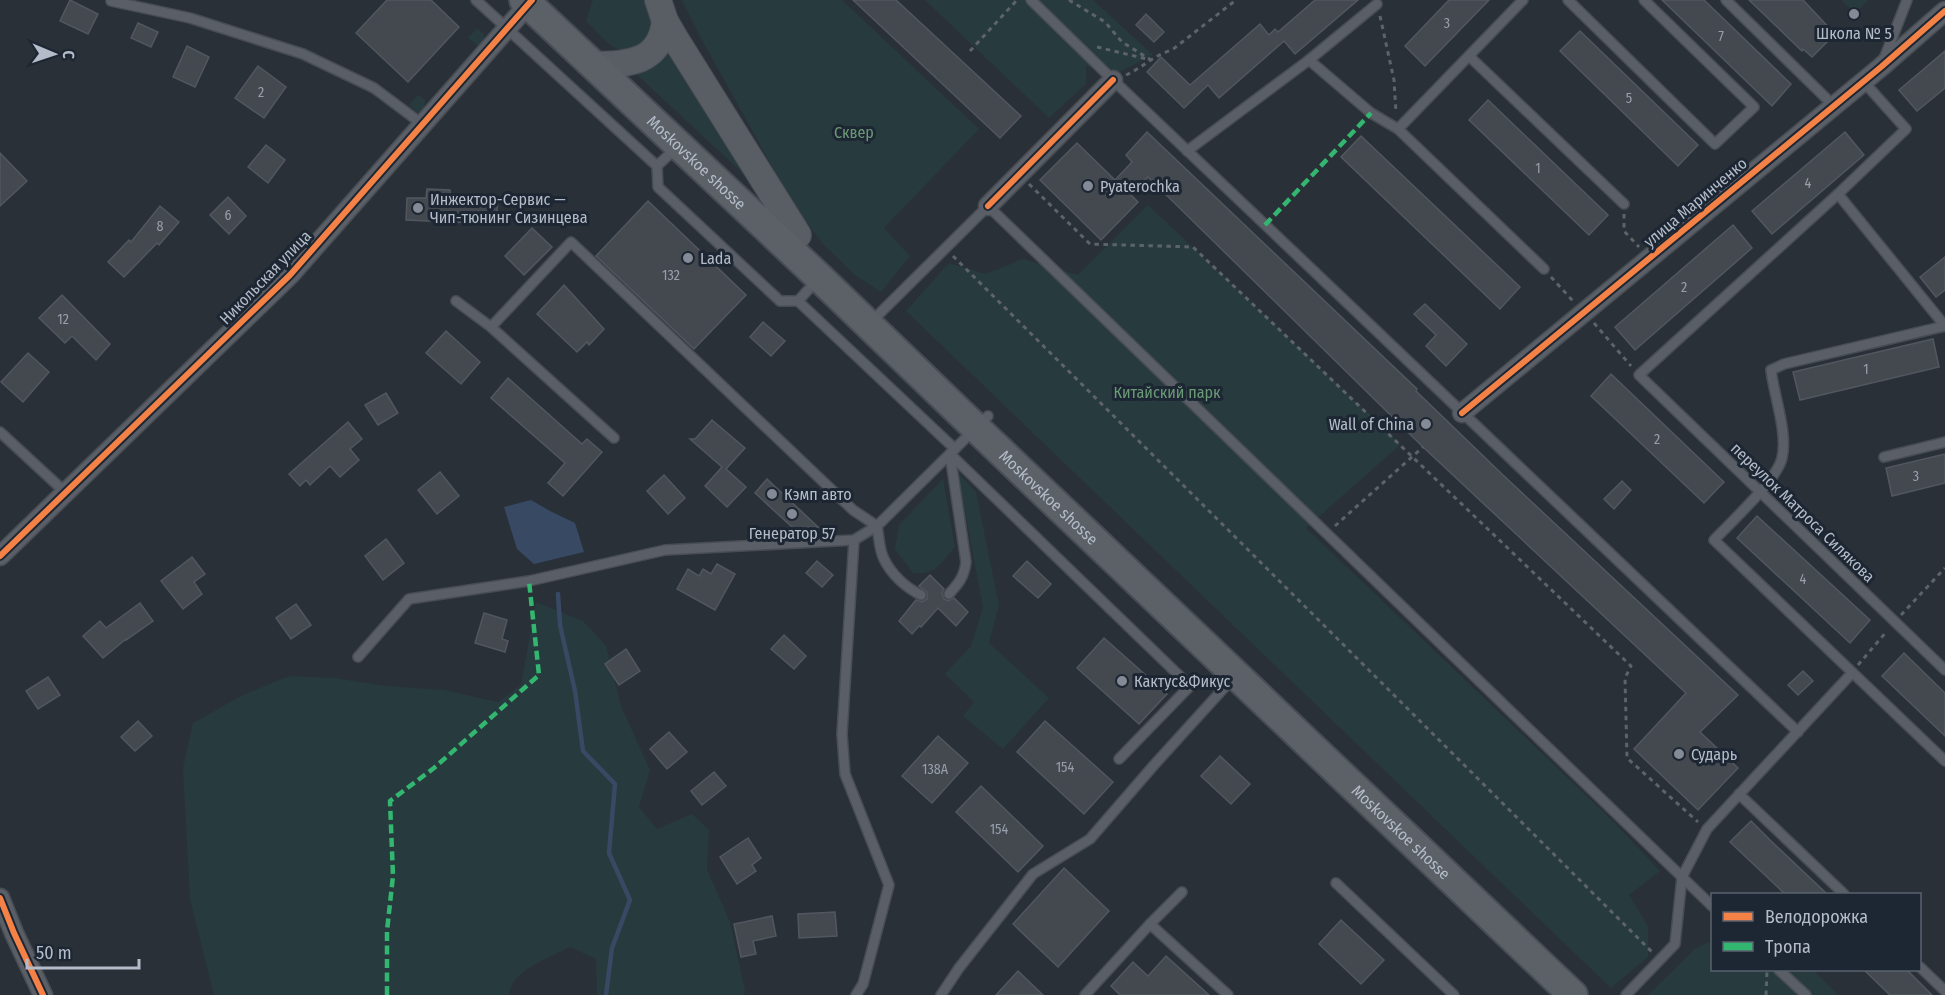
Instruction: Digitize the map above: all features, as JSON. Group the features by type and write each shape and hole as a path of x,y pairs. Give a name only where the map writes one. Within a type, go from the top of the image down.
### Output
{"main road":[{"name":"Moskovskoe shosse","path":"533,1 798,235 874,320 1596,995"},
{"path":"604,65 634,61 650,53 663,35 661,10"},
{"path":"661,10 798,235"},
{"name":"Moskovskoe shosse","path":"604,65 678,146 819,278 874,320"},
{"name":"Moskovskoe shosse","path":"982,422 1237,674 1566,989"}],"street":[{"name":"Никольская улица","path":"0,556 290,275 533,1"},
{"name":"улица Маринченко","path":"1462,413 1945,11"},
{"path":"988,206 1113,80"},
{"path":"0,898 43,995"}],"lane":[{"path":"476,0 657,166 658,187 780,301 798,301 1190,686 1119,759"},
{"path":"1031,0 1798,732"},
{"path":"1398,129 1523,0"},
{"path":"1568,0 1715,144 1754,107 1644,0"},
{"path":"1726,0 1833,105"},
{"path":"1881,66 1907,0"},
{"path":"111,1 190,18 303,54 374,88 422,124"},
{"path":"1187,151 1309,60 1377,4"},
{"path":"1469,56 1624,204"},
{"path":"1309,60 1371,114 1398,129 1544,269"},
{"path":"1863,81 1906,129 1838,194 1945,326 1784,364 1771,370 1781,427 1782,459 1776,472 1714,540 1945,760"},
{"path":"657,166 678,146"},
{"name":"переулок Матроса Силякова","path":"1838,194 1639,375 1945,670"},
{"path":"874,320 988,206 1711,904"},
{"path":"491,327 571,242 853,510 877,526 883,558 901,582 921,595"},
{"path":"798,301 819,278"},
{"path":"456,301 491,327 614,438"},
{"path":"358,657 409,599 529,581 665,550 854,540 877,526 982,422"},
{"path":"0,432 65,492"},
{"path":"1884,457 1945,442"},
{"path":"949,594 965,573 966,562 953,452"},
{"path":"854,540 842,734 845,774 889,885 862,984 856,995"},
{"path":"1626,995 1675,944 1682,876 1707,829 1852,673"},
{"path":"941,995 959,968 1033,874 1090,838 1237,674"},
{"path":"1739,794 1843,893"},
{"path":"1336,883 1454,995"},
{"path":"1085,995 1182,892"},
{"path":"1150,924 1228,995"},
{"path":"1921,968 1945,992"},
{"path":"1781,971 1806,995"}],"path":[{"path":"970,51 1016,0"},
{"path":"1069,0 1106,22 1122,42 1151,60"},
{"path":"1113,80 1136,70 1159,54 1172,50 1236,0"},
{"path":"1377,4 1394,80 1398,129"},
{"path":"1073,41 1151,60"},
{"path":"1019,174 1090,244 1193,247 1631,666 1625,678 1627,758 1707,829"},
{"path":"1624,204 1624,231 1637,245"},
{"path":"945,248 1660,960"},
{"path":"1327,534 1423,447"},
{"path":"1766,995 1767,971"}],"green space":[{"path":"593,0 649,0 654,26 649,39 633,50 626,51 610,45 586,21"},
{"name":"Сквер","path":"682,0 842,0 979,129 884,228 910,256 881,292 855,275 823,244 793,204"},
{"path":"925,0 1093,0 1153,55 1115,74 1086,66 1086,84 1049,118"},
{"path":"1841,0 1868,0 1855,13"},
{"path":"477,28 484,34 484,41 478,46 468,38"},
{"path":"670,45 760,189 632,70"},
{"path":"418,95 425,100 424,107 418,113 409,105"},
{"name":"Китайский парк","path":"1148,205 1401,444 1306,528 1615,823 1660,871 1629,895 1648,926 1648,957 1611,988 906,311 949,263 986,274 1023,259 1078,275"},
{"path":"957,471 976,492 999,605 989,643 1049,698 1003,749 963,716 974,702 945,674 971,646 983,607"},
{"path":"943,479 955,547 933,570 913,573 895,549 899,525"},
{"path":"536,602 583,621 606,646 621,706 650,770 639,807 657,829 692,814 709,830 707,869 730,922 745,990 744,995 597,995 596,959 570,947 524,971 512,986 509,995 214,995 190,899 183,768 193,723 243,695 289,676 334,678 386,686 444,690 498,702 521,685"},
{"path":"1711,941 1711,971 1814,971 1838,995 1648,995 1696,948"}],"water":[{"path":"531,500 575,523 584,552 534,564 517,549 504,507"}],"building":[{"path":"70,0 98,14 88,34 60,21"},
{"path":"387,0 431,0 459,27 408,82 356,33"},
{"path":"853,0 896,0 1021,116 1000,138"},
{"path":"1315,0 1358,0 1295,54 1284,41 1219,98 1208,85 1184,108 1147,72 1161,57 1190,85 1260,24 1269,35 1275,29 1278,32"},
{"path":"1449,0 1489,0 1425,66 1405,46"},
{"path":"1662,0 1704,0 1791,84 1772,106"},
{"path":"1749,0 1803,0 1835,34 1812,57 1803,49 1802,51"},
{"path":"1146,14 1164,32 1154,42 1136,25"},
{"path":"138,23 158,32 151,47 131,38"},
{"path":"1580,31 1698,145 1678,166 1560,51"},
{"path":"187,46 209,57 195,87 173,77"},
{"path":"1945,51 1945,88 1917,111 1899,90"},
{"path":"258,66 286,87 264,118 235,98"},
{"path":"1488,100 1608,215 1589,235 1469,120"},
{"name":"Wall of China","path":"1147,132 1417,389 1416,391 1504,476 1738,695 1700,732 1738,768 1698,810 1634,749 1686,693 1423,447 1148,177 1131,195 1138,202 1101,240 1040,180 1077,143 1115,180 1132,162 1126,155"},
{"path":"1845,132 1864,155 1772,234 1752,211"},
{"path":"1361,136 1520,287 1500,309 1341,157"},
{"path":"266,145 285,160 268,183 248,167"},
{"path":"0,153 27,181 0,206"},
{"path":"427,189 450,190 450,195 498,197 496,224 406,220 407,198 426,198"},
{"path":"228,197 246,216 229,234 210,215"},
{"path":"648,201 746,295 694,349 596,256"},
{"path":"160,206 179,222 159,245 157,243 124,277 108,262 129,240 131,242"},
{"path":"1733,225 1752,248 1635,350 1615,327"},
{"path":"532,228 552,247 524,275 505,256"},
{"path":"1945,257 1945,290 1936,297 1920,277"},
{"path":"564,285 604,329 589,345 587,342 577,352 537,314"},
{"path":"62,295 110,344 96,360 72,336 65,343 39,318"},
{"path":"1425,304 1467,344 1446,366 1426,346 1436,335 1414,314"},
{"path":"763,322 785,341 771,356 750,337"},
{"path":"446,331 480,362 461,384 426,353"},
{"path":"1933,339 1939,367 1800,400 1793,372"},
{"path":"28,353 49,372 23,402 1,382"},
{"path":"1611,374 1724,482 1704,503 1591,396"},
{"path":"508,378 582,444 587,439 602,452 563,496 548,483 565,463 491,398"},
{"path":"386,393 398,413 378,425 365,405"},
{"path":"712,420 745,448 726,469 746,487 727,507 705,486 722,467 690,439 695,439"},
{"path":"348,422 362,439 350,449 359,460 340,477 330,466 310,485 306,480 300,486 289,474"},
{"path":"1945,454 1945,483 1892,496 1886,468"},
{"path":"440,472 459,496 437,514 418,490"},
{"path":"664,475 685,498 668,514 647,491"},
{"path":"767,479 818,527 793,528 755,493"},
{"path":"1622,481 1631,490 1614,509 1604,499"},
{"path":"1757,516 1870,620 1850,643 1737,538"},
{"path":"386,539 404,563 383,580 365,556"},
{"path":"192,557 205,574 194,582 202,594 183,609 161,581"},
{"path":"817,561 833,575 822,587 806,573"},
{"path":"1027,561 1051,584 1038,598 1013,576"},
{"path":"717,564 735,574 715,610 677,589 688,569 699,576 703,569 711,574"},
{"path":"930,575 944,589 942,593 944,599 948,601 954,598 968,612 956,626 938,608 912,634 899,621 916,600 922,602 927,599 927,592 919,586"},
{"path":"140,603 153,621 103,658 83,636 100,621 106,628"},
{"path":"296,604 311,625 291,639 276,618"},
{"path":"484,613 507,620 502,639 508,641 505,652 475,643"},
{"path":"784,635 806,656 794,669 771,649"},
{"name":"Кактус&Фикус","path":"1104,638 1167,694 1139,724 1077,668"},
{"path":"626,649 640,671 619,685 605,664"},
{"path":"1904,653 1945,693 1945,736 1882,676"},
{"path":"1803,671 1813,681 1798,695 1788,685"},
{"path":"48,677 60,695 38,709 26,691"},
{"path":"138,721 152,736 135,751 121,737"},
{"path":"1045,721 1113,782 1084,814 1017,752"},
{"path":"669,732 687,752 667,769 650,749"},
{"path":"938,736 968,763 932,803 902,776"},
{"path":"1220,756 1250,784 1231,804 1201,776"},
{"path":"714,772 726,786 702,805 691,791"},
{"path":"981,786 1043,846 1018,872 956,812"},
{"path":"1751,821 1826,893 1784,893 1730,842"},
{"path":"748,838 761,858 752,865 756,871 737,884 720,857"},
{"path":"1064,868 1109,911 1058,967 1013,924"},
{"path":"835,912 837,936 799,938 798,914"},
{"path":"772,916 776,936 753,941 756,954 741,957 734,924"},
{"path":"1341,920 1384,960 1361,984 1319,944"},
{"path":"1166,956 1209,995 1120,995 1111,986 1133,962 1148,976"},
{"path":"1018,971 1043,995 996,995"},
{"path":"1865,971 1908,971 1932,995 1890,995"}],"waterway":[{"path":"558,594 560,625 575,691 583,751 615,784 609,853 630,900 612,948 606,995"}],"marked path":[{"path":"1265,225 1371,113"},
{"path":"387,995 387,931 393,876 390,801 434,768 539,675 529,581"}],"cycle path":[{"path":"0,556 290,275 532,0"},
{"path":"1462,413 1881,67 1945,11"},
{"path":"988,206 1113,80"},
{"path":"0,898 43,995"}],"place":[{"name":"Школа № 5","path":"1854,14"},
{"name":"Pyaterochka","path":"1088,186"},
{"name":"Инжектор-Сервис — Чип-тюнинг Сизинцева","path":"418,208"},
{"name":"Lada","path":"688,258"},
{"name":"Wall of China","path":"1426,424"},
{"name":"Кэмп авто","path":"772,494"},
{"name":"Генератор 57","path":"792,514"},
{"name":"Кактус&Фикус","path":"1122,681"},
{"name":"Сударь","path":"1679,754"}]}
